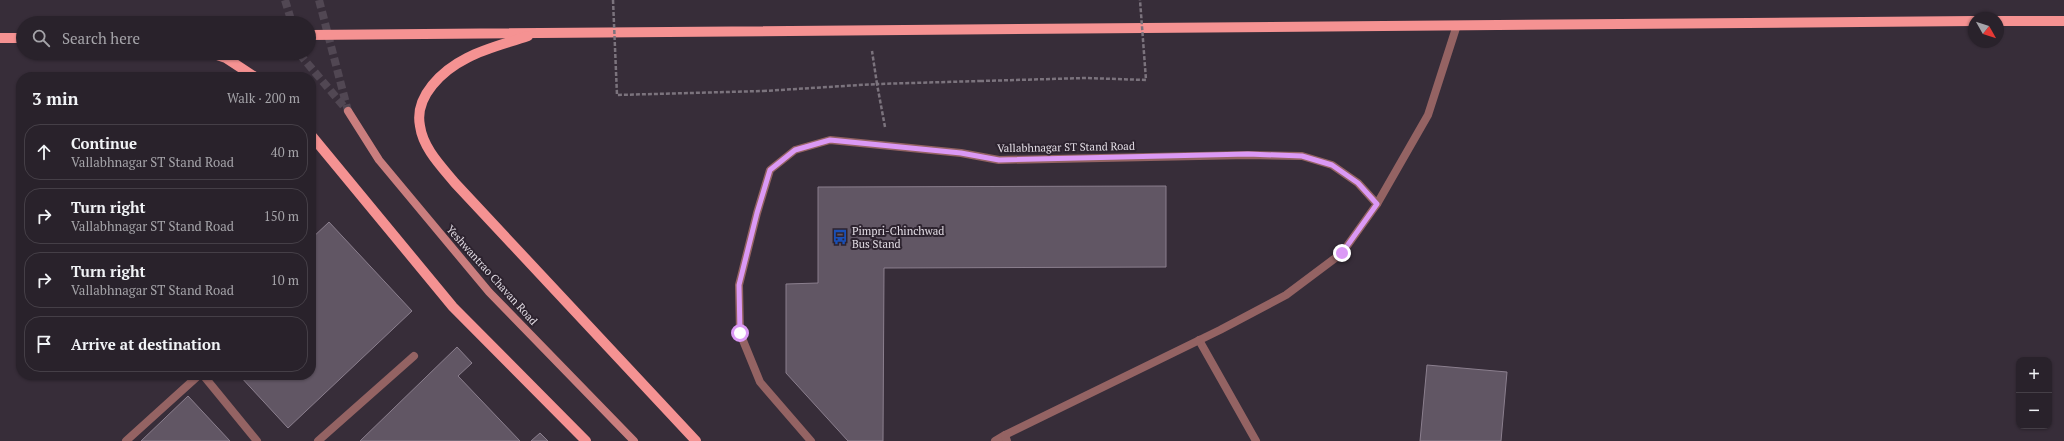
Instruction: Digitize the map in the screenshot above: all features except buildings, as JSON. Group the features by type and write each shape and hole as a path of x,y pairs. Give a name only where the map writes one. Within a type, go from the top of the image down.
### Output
{"main road":[{"path":"2004,21 2064,20"},
{"path":"316,35 1968,21"},
{"path":"535,33 467,58 436,79 422,101 419,125 429,149 455,183 696,441"},
{"path":"0,38 16,38"},
{"path":"229,60 247,72"},
{"path":"316,141 453,307 586,441"}],"street":[{"path":"995,441 1006,438 1286,295 1342,253 1377,204 1428,115 1457,25"},
{"name":"Yeshwantrao Chavan Road","path":"348,111 379,160 489,292 634,441"},
{"name":"Vallabhnagar ST Stand Road","path":"811,441 760,382 740,333 739,285 757,213 770,170 795,150 830,140 961,153 999,160 1248,154 1302,156 1332,165 1358,183 1377,204"},
{"path":"1199,340 1256,441"},
{"path":"318,441 414,356"},
{"path":"126,441 193,380"},
{"path":"207,380 257,441"}],"path":[{"path":"613,0 617,95 763,91 877,84 980,81 1086,78 1146,80 1140,0"},
{"path":"868,30 888,145"}],"tunnel":[{"path":"285,0 290,16"},
{"path":"319,0 348,111"},
{"path":"305,60 315,72"},
{"path":"316,74 346,109"}],"place":[{"name":"Pimpri-Chinchwad Bus Stand","path":"840,237"}],"route":[{"path":"740,333 739,285 757,213 770,170 795,150 830,140 961,153 999,160 1248,154 1302,156 1332,165 1358,183 1377,204 1342,253"}]}
